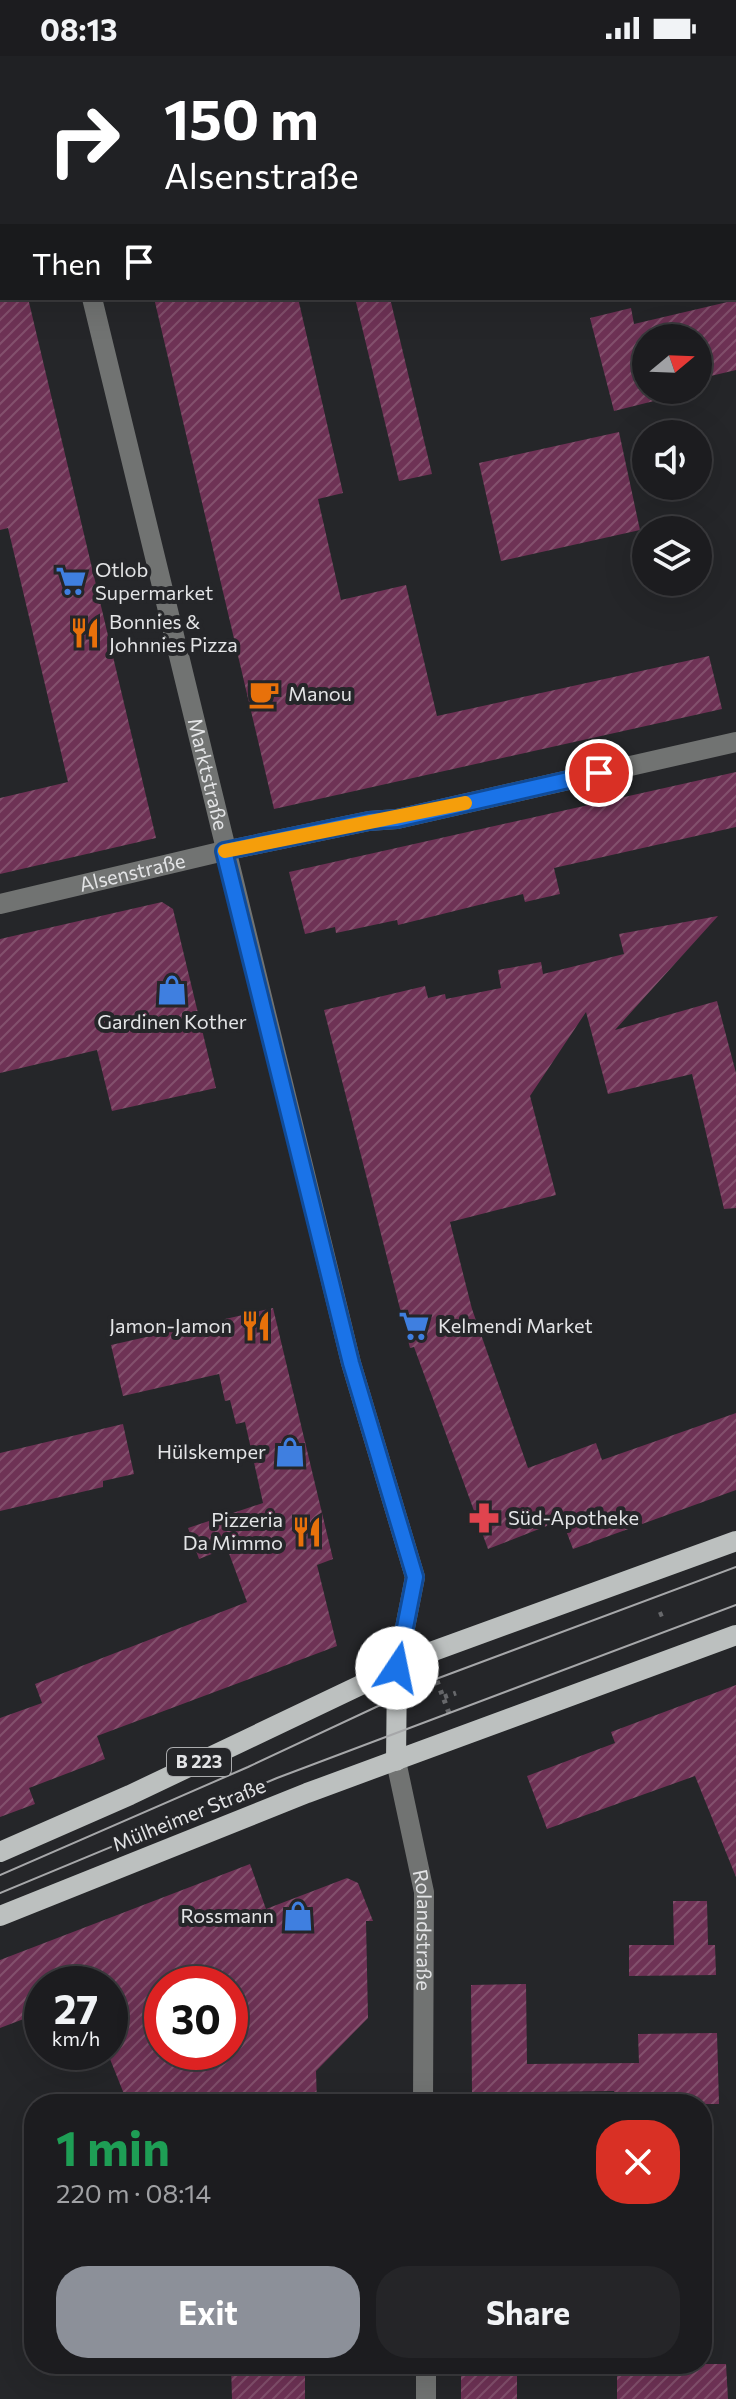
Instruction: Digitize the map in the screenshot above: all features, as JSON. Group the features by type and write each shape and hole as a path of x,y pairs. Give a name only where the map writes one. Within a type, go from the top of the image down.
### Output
{"main road":[{"name":"Mülheimer Straße","path":"0,1852 428,1653 736,1541"},
{"name":"Mülheimer Straße","path":"0,1916 459,1736 736,1635"},
{"path":"396,1761 397,1668"}],"street":[{"name":"Marktstraße","path":"92,300 224,851 351,1363 415,1577 397,1668"},
{"name":"Alsenstraße","path":"0,904 224,851 369,821 397,819 736,742"},
{"name":"Rolandstraße","path":"396,1761 424,1892 423,2094"},
{"path":"426,2374 426,2399"}],"path":[{"path":"428,1653 459,1736"},
{"path":"444,1697 456,1693"}],"building":[{"path":"0,300 28,300 156,838 0,874 0,798 68,782 8,528 0,530"},
{"path":"154,300 298,300 343,493 318,499 341,600 406,585 437,716 709,656 722,709 274,809"},
{"path":"355,300 390,300 432,474 399,481"},
{"path":"736,300 736,370 712,376 712,324 634,324"},
{"path":"631,308 634,324 632,404 642,404 614,411 590,318"},
{"path":"619,432 637,516 632,516 632,532 501,561 479,463"},
{"path":"736,772 736,827 554,868 560,894 525,902 523,894 398,925 397,920 336,933 335,927 305,934 289,872"},
{"path":"162,902 173,909 216,1088 112,1111 97,1050 0,1073 0,939"},
{"path":"718,916 615,1030 717,1001 736,1073 736,1208 724,1209 692,1074 608,1094 586,1012 530,1096 556,1195 450,1222 472,1309 528,1468 596,1443 602,1460 736,1413 736,1490 573,1549 562,1520 488,1549 414,1347 410,1348 324,1010 425,986 428,998 445,994 446,999 501,988 498,970 541,962 543,974 624,954 619,934"},
{"path":"273,1308 333,1559 317,1565 337,1646 97,1736 105,1759 29,1788 35,1804 0,1817 0,1718 42,1703 35,1684 247,1602 227,1548 199,1559 188,1528 263,1503 245,1422 236,1424 230,1400 225,1401 219,1374 123,1396 111,1345"},
{"path":"123,1424 134,1474 103,1481 103,1487 0,1511 0,1453"},
{"path":"736,1685 736,1877 695,1776 547,1829 527,1776 615,1743 611,1732"},
{"path":"250,1864 266,1909 347,1878 358,1883 373,1921 366,1921 368,2018 316,2071 317,2094 124,2094 114,2070 128,2070 128,1966 24,1966 24,2019 0,2028 0,1960"},
{"path":"673,1901 707,1901 708,1945 715,1945 716,1975 629,1976 629,1945 674,1945"},
{"path":"526,1984 527,2064 639,2063 638,2034 717,2033 719,2104 712,2104 712,2094 614,2094 614,2091 472,2093 471,1985"},
{"path":"712,2364 726,2364 728,2399 617,2399 617,2374 712,2374"},
{"path":"231,2374 305,2374 305,2399 232,2399"},
{"path":"461,2374 517,2374 517,2399 461,2399"}],"tram line":[{"path":"0,1875 248,1767 436,1679 736,1567"},
{"path":"0,1893 277,1778 736,1605"}],"slow traffic":[{"path":"225,851 465,803"}],"place":[{"name":"Otlob Supermarket","path":"71,581"},
{"name":"Bonnies & Johnnies Pizza","path":"85,633"},
{"name":"Manou","path":"264,694"},
{"name":"Gardinen Kother","path":"172,990"},
{"name":"Jamon-Jamon","path":"256,1326"},
{"name":"Kelmendi Market","path":"414,1326"},
{"name":"Hülskemper","path":"290,1452"},
{"name":"Süd-Apotheke","path":"484,1518"},
{"name":"Pizzeria Da Mimmo","path":"307,1532"},
{"name":"Rossmann","path":"298,1916"}],"route":[{"path":"397,1668 415,1577 351,1363 224,851 369,821 397,819 599,773"}]}
